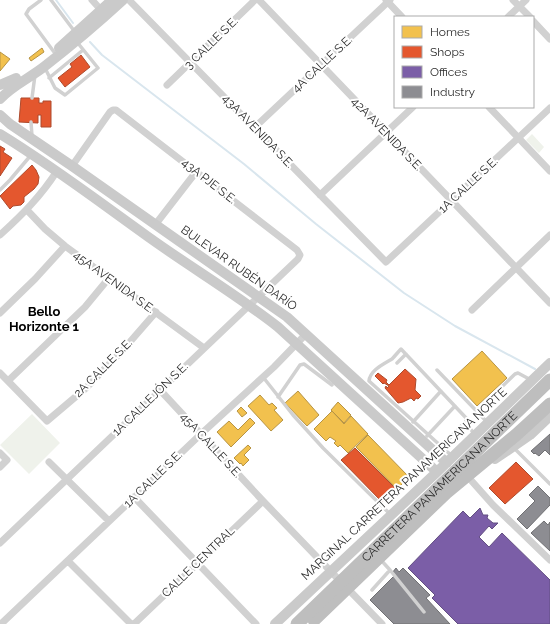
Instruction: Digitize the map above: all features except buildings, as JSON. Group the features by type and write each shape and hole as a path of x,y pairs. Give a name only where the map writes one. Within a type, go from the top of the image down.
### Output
{"highway":[{"name":"CARRETERA PANAMERICANA NORTE","path":"344,586 535,386 550,380"},
{"name":"CARRETERA PANAMERICANA NORTE","path":"344,586 379,559 446,493 516,435 550,404"},
{"path":"310,624 320,619 344,586"},
{"path":"297,624 344,586"}],"street":[{"path":"92,0 101,10"},
{"path":"0,99 8,90 44,67 112,0"},
{"path":"0,85 11,81 26,72 76,37 123,0"},
{"name":"43A AVENIDA S.E.","path":"129,0 386,262"},
{"name":"3 CALLE S.E.","path":"167,85 255,0"},
{"name":"42A AVENIDA S.E.","path":"259,0 550,303"},
{"path":"513,0 529,16"},
{"path":"509,16 526,0"},
{"path":"388,1 401,16"},
{"name":"4A CALLE S.E.","path":"254,128 388,1"},
{"path":"534,22 550,38"},
{"path":"320,195 412,108"},
{"path":"490,108 550,171"},
{"name":"1A CALLE S.E.","path":"386,262 550,108"},
{"name":"43A PJE S.E.","path":"72,166 110,112 116,110 298,250 300,254"},
{"name":"BULEVAR RUBÉN DARÍO","path":"0,115 10,124 288,316 306,334 355,374 450,460"},
{"name":"BULEVAR RUBÉN DARÍO","path":"0,134 58,171 147,236 250,305 278,327 437,472"},
{"path":"0,235 43,193 58,171"},
{"path":"155,225 196,172"},
{"name":"45A AVENIDA S.E.","path":"27,210 45,229 65,246 204,348"},
{"path":"472,310 550,235"},
{"path":"0,313 35,279 65,246"},
{"name":"1A CALLEJÓN S.E.","path":"0,543 204,348 260,297 298,259 300,254"},
{"path":"0,373 8,381 85,307 109,278"},
{"name":"2A CALLE S.E.","path":"8,381 47,422 86,388 122,351 156,312"},
{"name":"1A CALLE S.E.","path":"1,624 263,377 306,334"},
{"name":"MARGINAL CARRETERA PANAMERICANA NORTE","path":"275,624 488,423 535,386 550,363"},
{"name":"45A CALLE S.E.","path":"160,390 330,572"},
{"path":"446,493 513,447 550,416"},
{"path":"0,453 8,460 0,467"},
{"path":"50,462 109,521"},
{"path":"469,478 493,505 550,560"},
{"path":"134,497 256,624"},
{"name":"CALLE CENTRAL","path":"134,624 263,501"},
{"path":"68,561 131,624"},
{"path":"330,572 382,624"}],"lane":[{"path":"41,0 26,12 26,14 54,52"},
{"path":"44,67 55,88 65,95 98,68 83,50 51,0"},
{"path":"49,78 83,50"},
{"path":"32,98 35,73"},
{"path":"30,122 32,139"},
{"path":"0,190 32,154"},
{"path":"450,460 441,447 425,438 413,422 369,381 370,376 385,362 392,359 401,349 468,420 468,427 476,435"},
{"path":"397,363 406,354"},
{"path":"278,396 300,365 304,364 332,385"},
{"path":"437,370 488,423"},
{"path":"477,411 518,373 535,386"},
{"path":"263,377 293,415 323,448 391,515"},
{"path":"413,422 441,391"},
{"path":"425,438 455,406"},
{"path":"441,447 468,420"},
{"path":"513,447 550,484"},
{"path":"379,559 390,570 424,612"},
{"path":"372,590 390,570"}],"shaded area":[{"path":"532,134 544,147 539,153 526,140"},
{"path":"32,414 60,443 29,474 0,445"}],"waterway":[{"path":"56,0 73,23"},
{"path":"90,42 102,55 244,164 316,224 404,293 455,326 535,369"}],"district":[{"name":"Bello Horizonte 1","path":"44,318"}]}
